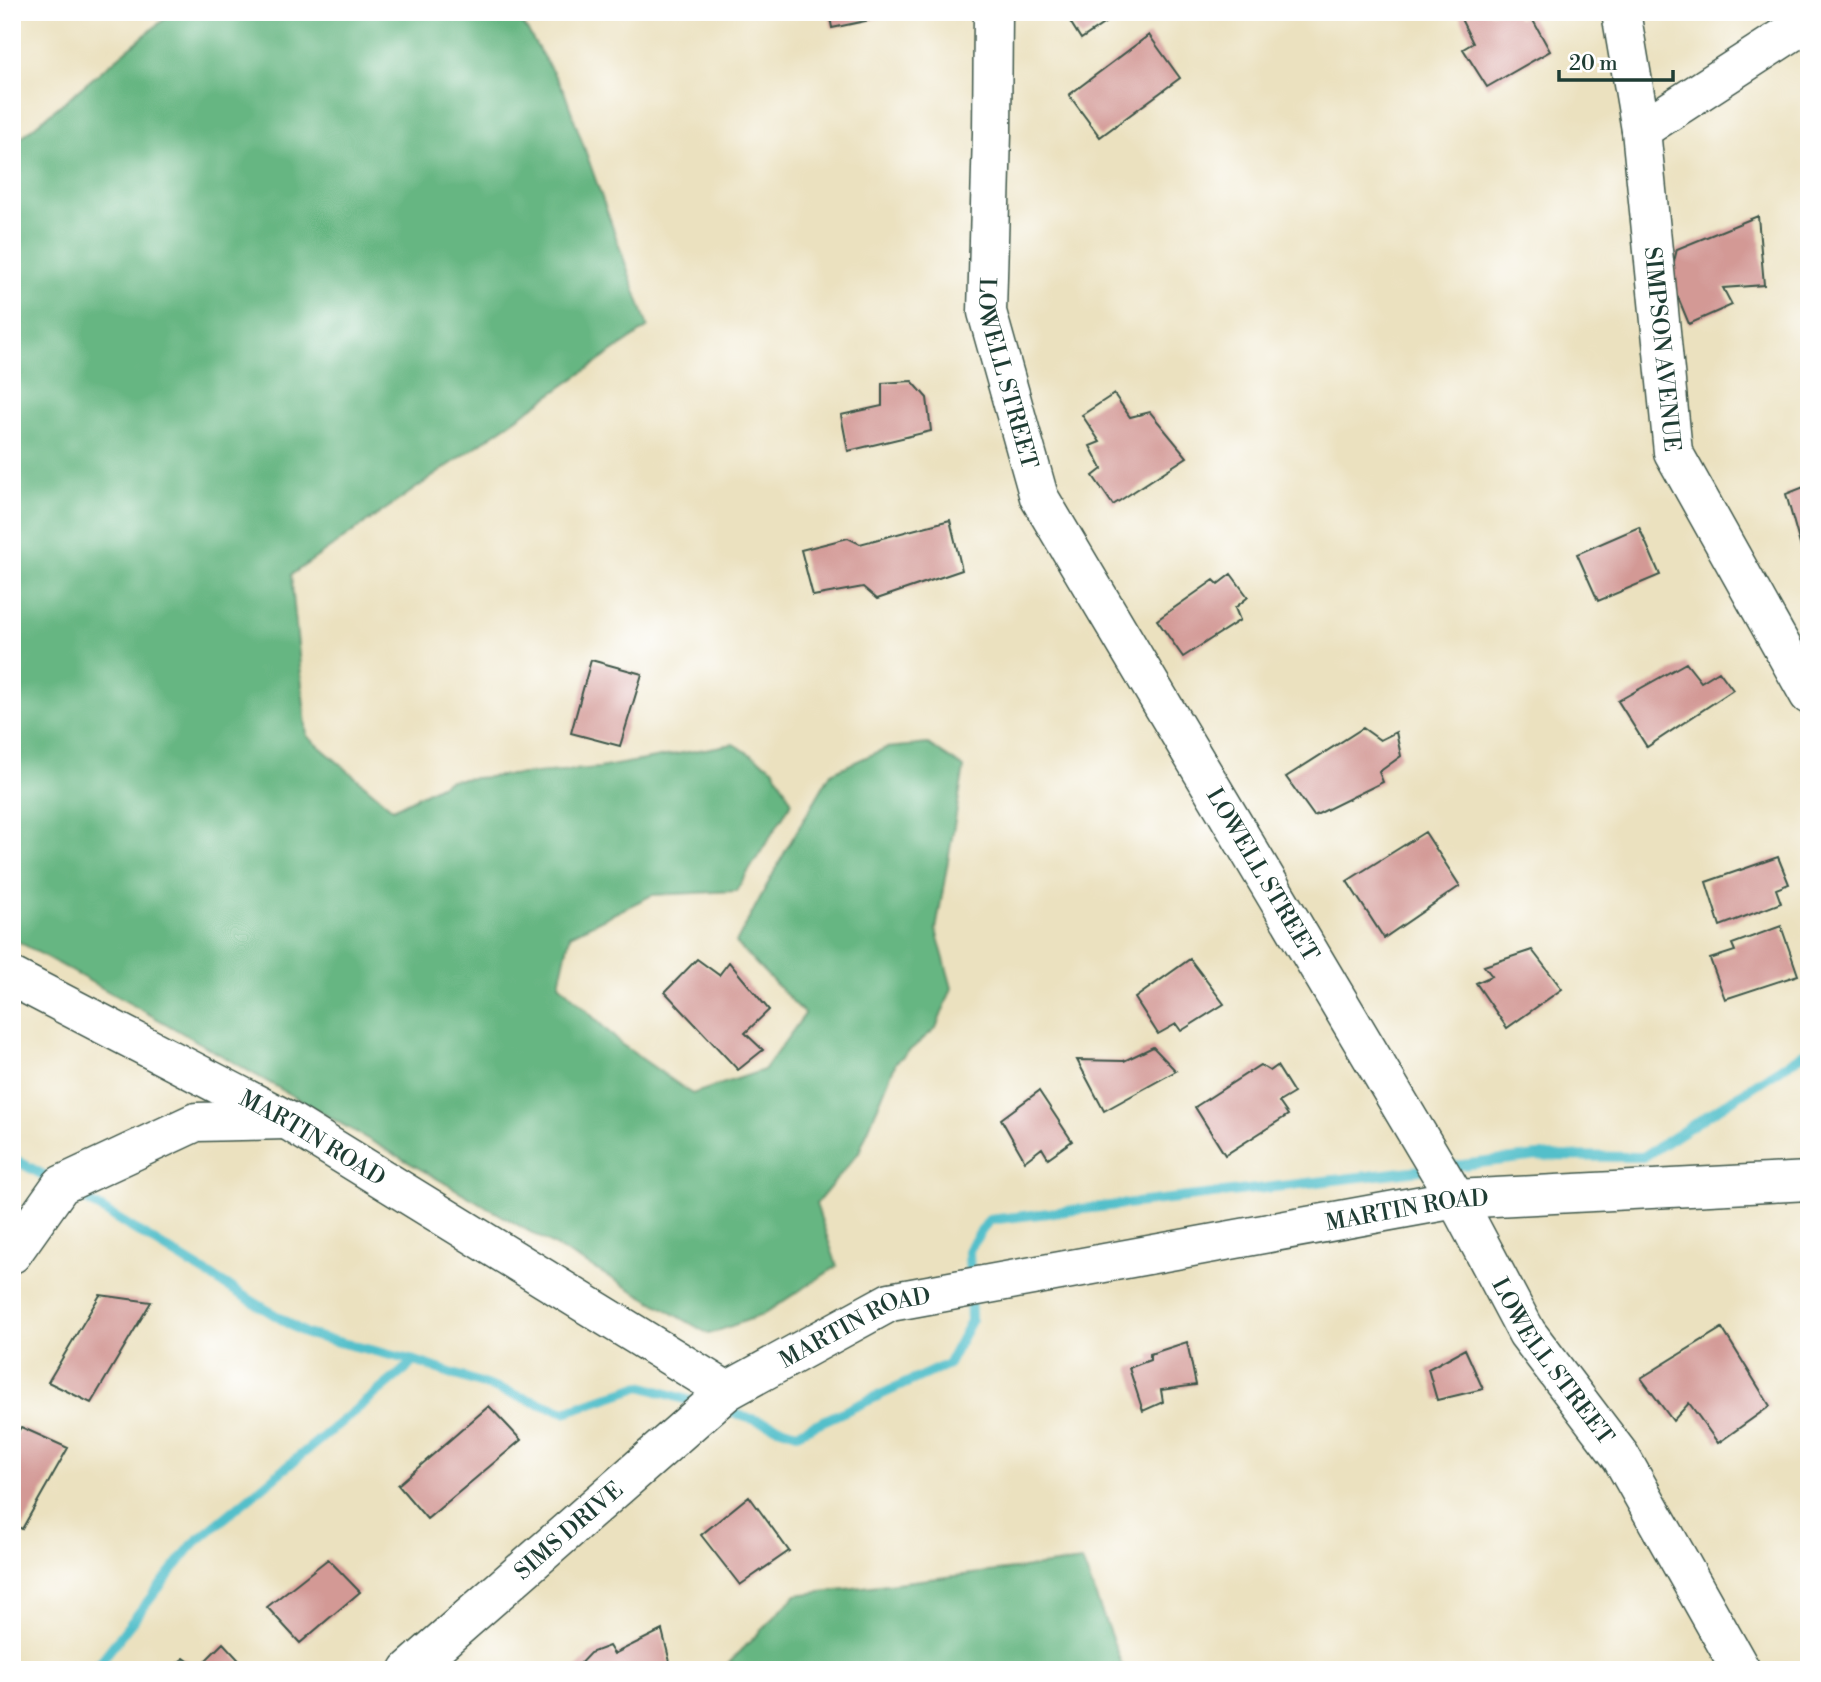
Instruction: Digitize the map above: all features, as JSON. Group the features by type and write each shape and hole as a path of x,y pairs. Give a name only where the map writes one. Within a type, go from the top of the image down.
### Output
{"street":[{"name":"LOWELL STREET","path":"993,12 987,312 1039,496 1456,1199 1527,1334 1621,1457 1741,1670"},
{"name":"SIMPSON AVENUE","path":"1621,12 1641,130 1673,452 1809,695"},
{"path":"1641,130 1809,21"},
{"name":"MARTIN ROAD","path":"12,977 287,1120 727,1391 890,1302 1456,1199 1809,1181"},
{"path":"12,1254 61,1185 196,1122 287,1120"},
{"name":"SIMS DRIVE","path":"409,1670 727,1391"}],"green space":[{"path":"173,12 516,12 564,91 648,327 291,575 307,736 393,809 450,780 599,768 733,744 773,768 792,802 736,891 652,895 570,935 559,984 621,1044 692,1094 764,1070 805,1014 736,943 831,773 886,748 928,744 964,768 936,930 952,988 936,1028 896,1062 859,1152 816,1204 837,1266 762,1315 709,1334 12,938 12,145"},
{"path":"1082,1561 1124,1670 722,1670 796,1595"}],"building":[{"path":"829,12 899,12 899,14 832,28"},
{"path":"1064,12 1121,12 1081,39"},
{"path":"1514,12 1518,19 1529,13 1550,51 1487,87 1463,49 1473,43 1458,13"},
{"path":"1149,35 1180,78 1100,137 1069,95"},
{"path":"1758,216 1764,285 1723,288 1732,305 1689,324 1670,278 1677,249"},
{"path":"912,381 927,398 931,431 848,451 841,415 882,406 882,383"},
{"path":"1114,394 1130,417 1150,412 1187,457 1113,505 1093,476 1102,469 1090,446 1100,442 1082,415"},
{"path":"1809,485 1809,546 1801,548 1786,494"},
{"path":"950,520 962,570 877,599 863,587 813,596 801,550 848,538 860,544"},
{"path":"1639,527 1660,575 1598,601 1577,554"},
{"path":"1231,574 1248,597 1235,608 1240,620 1183,657 1157,620 1214,580 1218,584"},
{"path":"591,660 642,674 620,746 571,733"},
{"path":"1686,663 1701,682 1719,671 1733,690 1647,747 1618,701"},
{"path":"1363,728 1380,740 1396,732 1401,756 1379,772 1383,782 1314,816 1286,777"},
{"path":"1425,832 1460,886 1384,938 1347,881"},
{"path":"1778,857 1789,884 1776,889 1781,903 1720,926 1706,882"},
{"path":"1781,926 1798,975 1725,999 1710,959 1735,951 1732,944"},
{"path":"1532,950 1562,989 1507,1028 1476,983 1492,976 1484,966"},
{"path":"697,959 719,975 729,962 769,1010 745,1033 763,1050 738,1070 665,992"},
{"path":"1190,959 1224,1004 1181,1031 1176,1024 1158,1034 1135,998"},
{"path":"1153,1047 1176,1071 1104,1111 1077,1060 1124,1061"},
{"path":"1260,1065 1270,1071 1277,1066 1294,1093 1279,1102 1288,1115 1225,1155 1195,1107"},
{"path":"1039,1091 1072,1141 1048,1158 1042,1148 1025,1161 1001,1119"},
{"path":"100,1295 151,1302 91,1403 48,1382"},
{"path":"1722,1328 1770,1406 1718,1443 1689,1403 1673,1421 1641,1378"},
{"path":"1187,1342 1196,1385 1161,1390 1163,1402 1143,1411 1129,1368 1150,1360 1150,1354"},
{"path":"1465,1349 1483,1389 1437,1400 1428,1369"},
{"path":"489,1406 521,1440 427,1519 398,1485"},
{"path":"21,1427 68,1448 22,1529 12,1523 12,1441"},
{"path":"749,1496 789,1551 740,1585 701,1535"},
{"path":"328,1559 360,1592 300,1643 267,1607"},
{"path":"662,1630 672,1670 574,1670 590,1653 609,1646 614,1654"},
{"path":"223,1643 248,1670 168,1670 184,1658 198,1668"}],"waterway":[{"path":"1445,1167 1538,1156 1643,1157 1809,1050"},
{"path":"12,1158 56,1182"},
{"path":"720,1409 797,1433 948,1364 971,1321 969,1249 989,1220 1429,1169"},
{"path":"70,1190 306,1334 415,1361 565,1412 641,1386 701,1404"},
{"path":"94,1670 193,1544 415,1361"}]}
